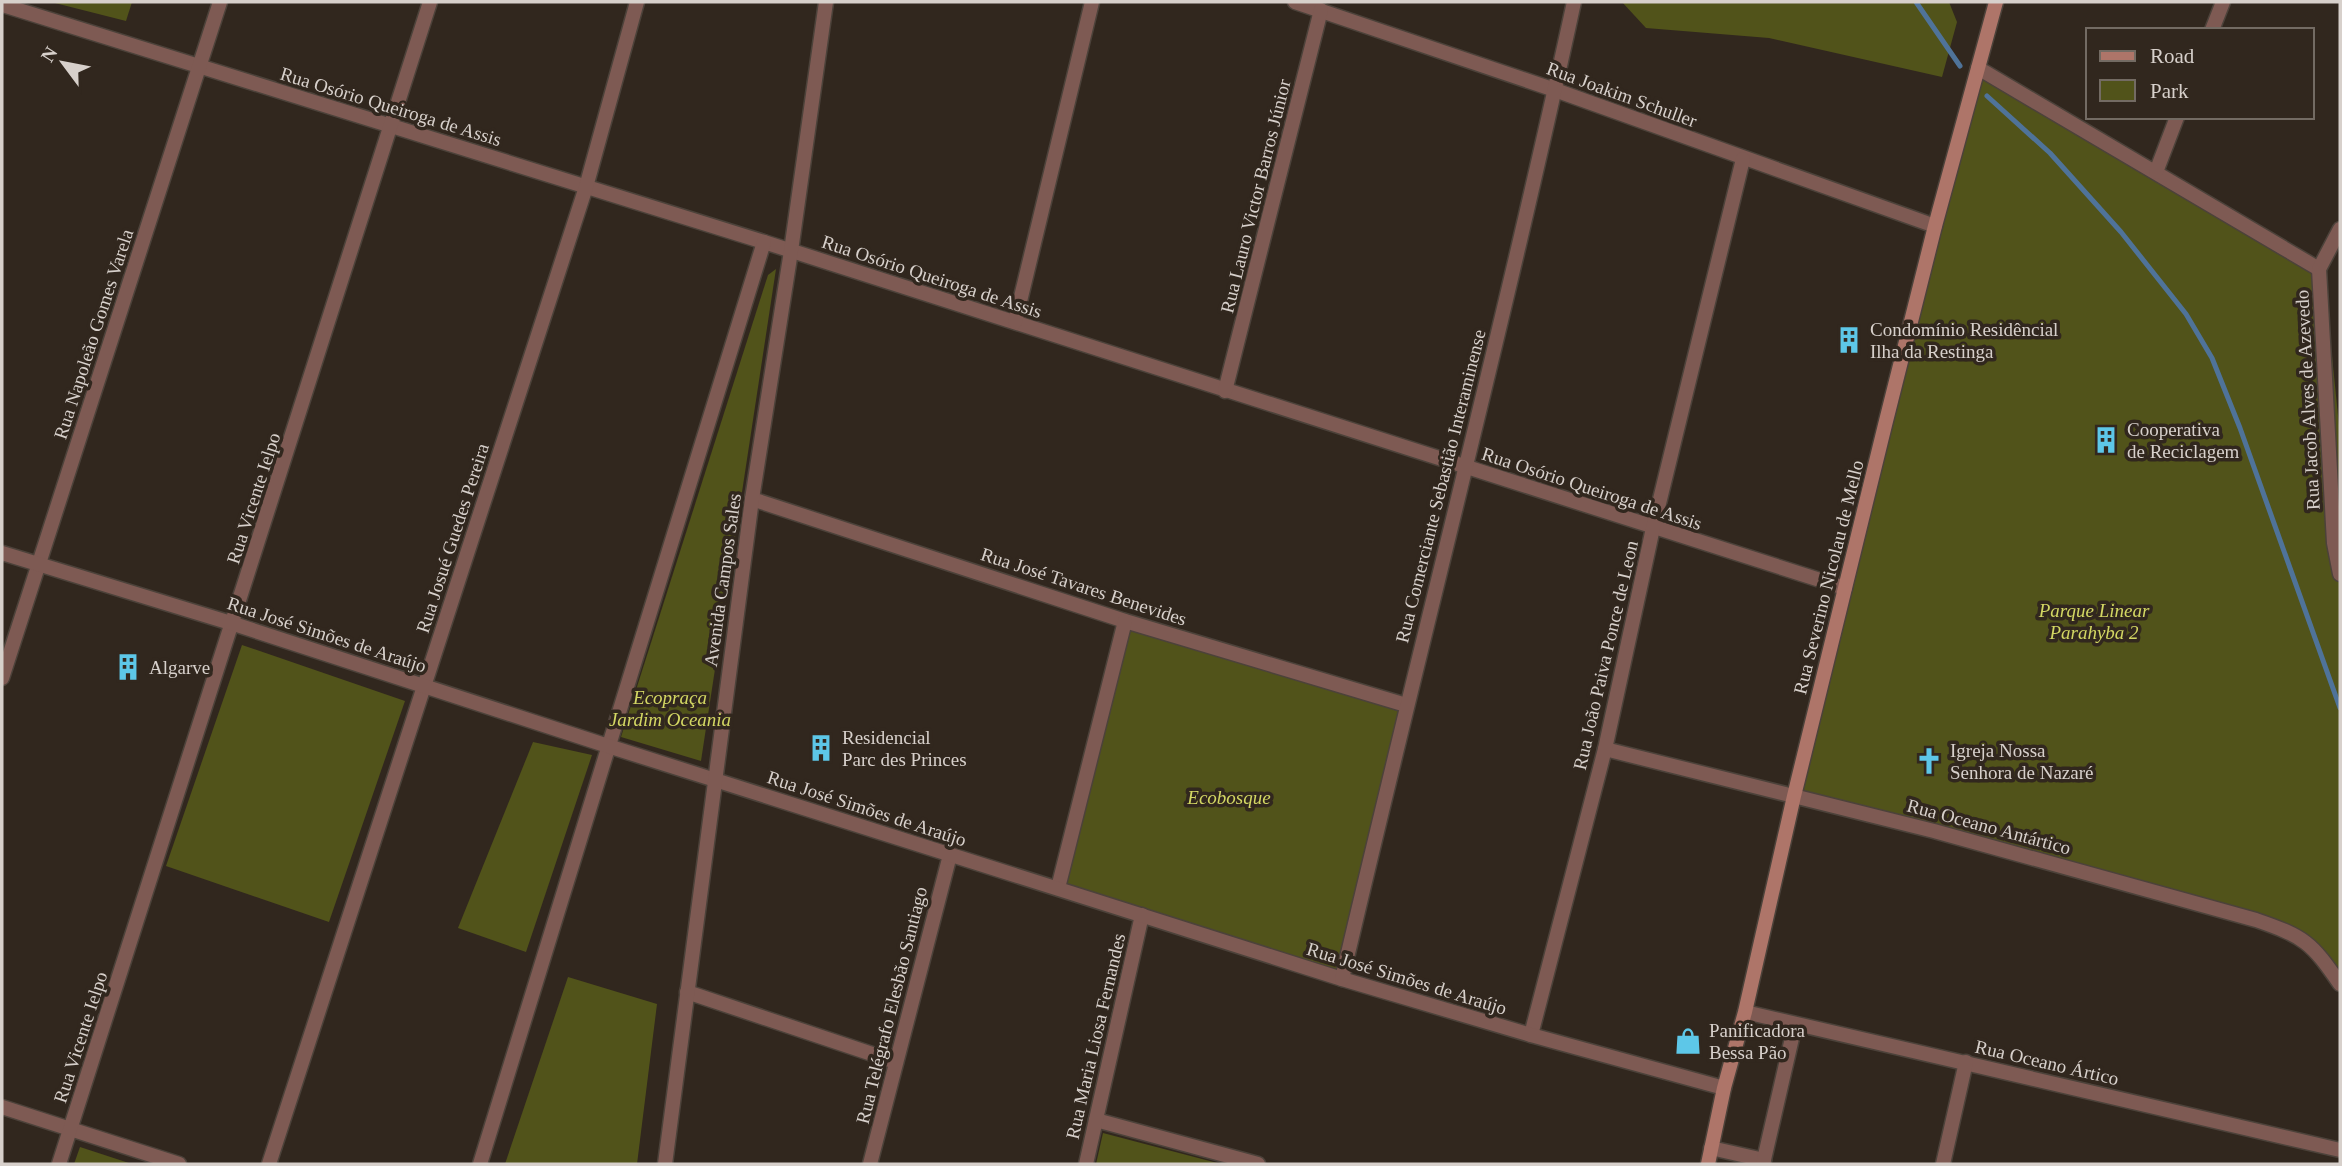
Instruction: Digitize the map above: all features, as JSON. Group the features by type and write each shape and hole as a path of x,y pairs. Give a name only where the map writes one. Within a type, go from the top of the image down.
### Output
{"main road":[{"name":"Rua Severino Nicolau de Mello","path":"1708,1164 1794,796 1934,226 1996,2"}],"street":[{"name":"Rua Napoleão Gomes Varela","path":"2,678 220,2"},
{"name":"Rua Vicente Ielpo","path":"59,1164 234,624 430,2"},
{"name":"Rua Josué Guedes Pereira","path":"269,1164 586,187 637,2"},
{"name":"Avenida Campos Sales","path":"665,1164 752,499 826,2"},
{"path":"1016,323 1092,2"},
{"name":"Rua Joakim Schuller","path":"1295,2 1555,90 1934,226"},
{"name":"Rua Comerciante Sebastião Interaminense","path":"1342,979 1406,705 1466,467 1574,2"},
{"path":"2213,28 2223,2"},
{"name":"Rua Osório Queiroga de Assis","path":"5,9 392,125 764,242 1845,588"},
{"name":"Rua Lauro Victor Barros Júnior","path":"1226,391 1321,10"},
{"path":"1978,68 2319,269"},
{"path":"2156,172 2176,119"},
{"name":"Rua João Paiva Ponce de Leon","path":"1531,1035 1605,749 1653,528 1743,159"},
{"name":"Rua Jacob Alves de Azevedo","path":"2339,567 2334,543 2319,269 2340,229"},
{"path":"480,1164 764,242"},
{"name":"Rua José Tavares Benevides","path":"752,499 1125,621 1406,705"},
{"name":"Rua José Simões de Araújo","path":"2,553 234,624 1342,979 1724,1088"},
{"path":"1058,888 1125,621"},
{"name":"Rua Oceano Antártico","path":"1605,749 1961,838 2284,929 2306,940 2320,954 2340,984"},
{"name":"Rua Telégrafo Elesbão Santiago","path":"870,1164 950,855"},
{"name":"Rua Maria Liosa Fernandes","path":"1086,1164 1142,915"},
{"path":"687,992 896,1062"},
{"name":"Rua Oceano Ártico","path":"1745,1012 2340,1150"},
{"path":"1711,1148 1763,1162 1795,1025"},
{"path":"1943,1164 1966,1062"},
{"path":"2,1107 179,1164"},
{"path":"1096,1120 1258,1164"}],"green space":[{"path":"51,2 132,2 126,21"},
{"path":"1622,2 1949,2 1957,22 1942,77 1769,38 1646,28"},
{"name":"Parque Linear Parahyba 2","path":"1979,64 2323,267 2340,435 2340,980 2316,948 2265,924 1796,797"},
{"name":"Ecopraça Jardim Oceania","path":"776,269 701,761 621,737 768,275"},
{"name":"Ecobosque","path":"1125,621 1406,705 1342,979 1058,888"},
{"path":"242,645 405,701 329,922 166,866"},
{"path":"533,742 592,755 526,952 458,928"},
{"path":"568,977 657,1004 637,1164 505,1164"},
{"path":"1103,1133 1221,1164 1096,1164"},
{"path":"80,1147 132,1164 74,1164"}],"waterway":[{"path":"1916,2 1960,66"},
{"path":"1987,96 2050,153 2121,232 2186,314 2212,358 2240,428 2340,708"}],"place":[{"name":"Condomínio Residêncial Ilha da Restinga","path":"1849,340"},
{"name":"Cooperativa de Reciclagem","path":"2106,440"},
{"name":"Algarve","path":"128,667"},
{"name":"Residencial Parc des Princes","path":"821,748"},
{"name":"Igreja Nossa Senhora de Nazaré","path":"1929,761"},
{"name":"Panificadora Bessa Pão","path":"1688,1041"}]}
